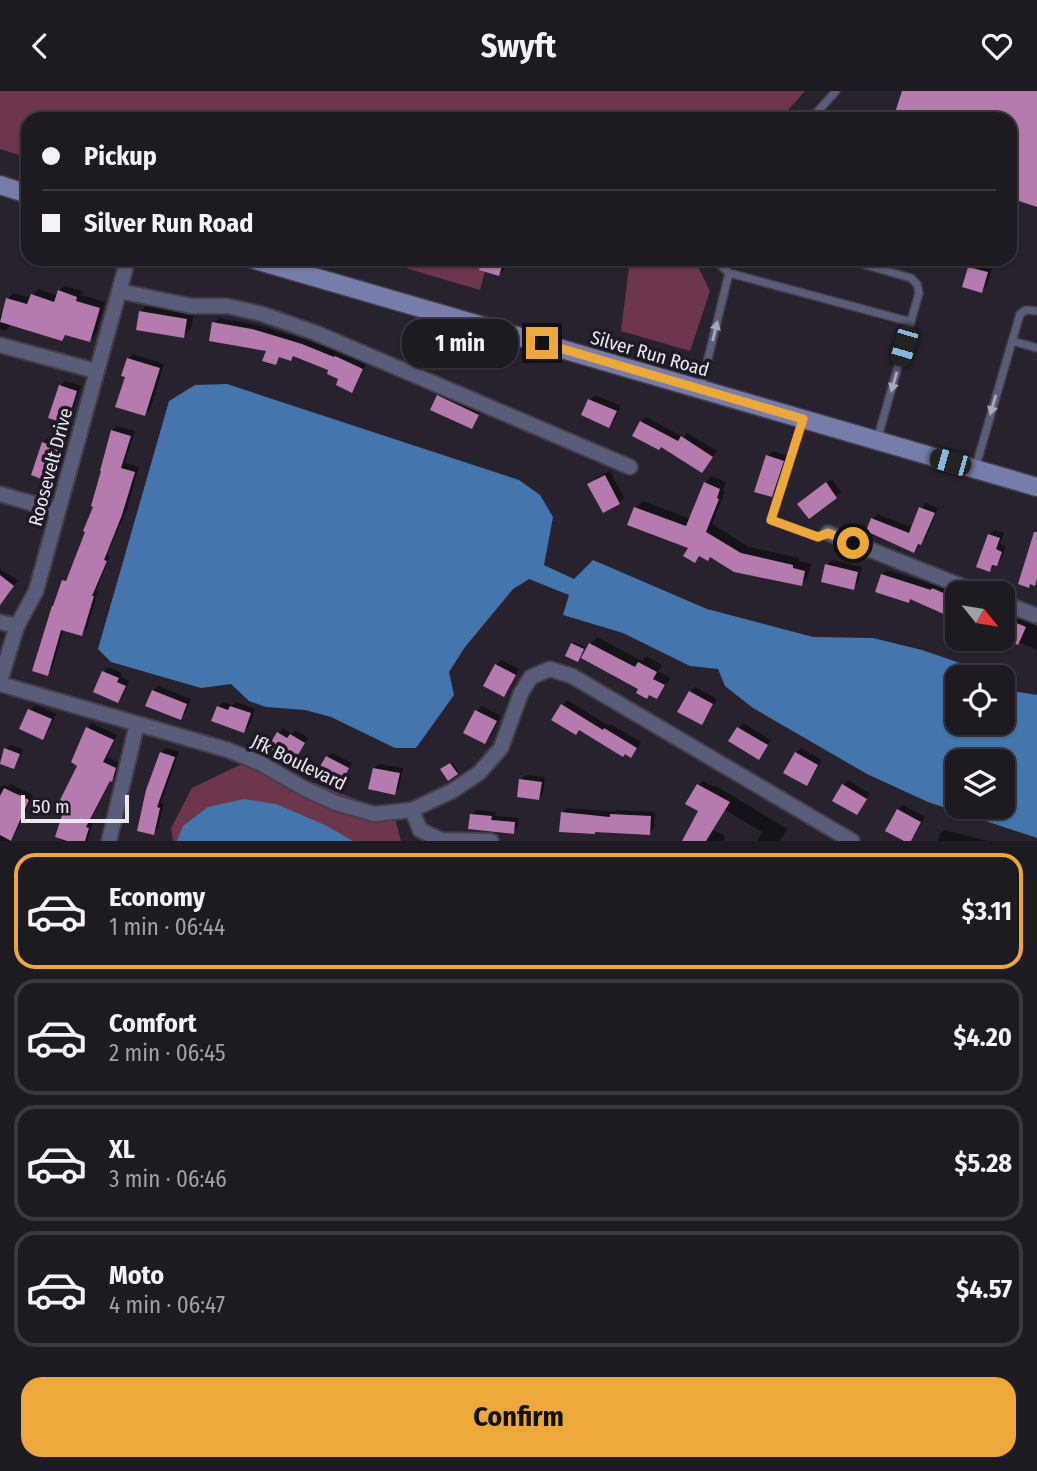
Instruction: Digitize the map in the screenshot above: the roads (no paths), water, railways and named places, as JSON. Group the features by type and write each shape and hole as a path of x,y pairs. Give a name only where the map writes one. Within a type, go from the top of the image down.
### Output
{"main road":[{"path":"0,185 21,192"},
{"name":"Silver Run Road","path":"276,266 1037,487"}],"street":[{"name":"Roosevelt Drive","path":"0,682 17,626 36,591 126,266"},
{"path":"119,291 191,306 228,306 262,313 316,333 630,467"},
{"path":"0,345 96,371"},
{"path":"0,494 58,511"},
{"path":"828,533 949,581"},
{"path":"1015,608 1037,616"},
{"path":"0,622 17,626"},
{"name":"Jfk Boulevard","path":"0,682 228,750 260,763 336,803 374,814 412,810 452,791 479,773 501,748 531,677 550,669 572,676 852,841"},
{"path":"110,841 137,724"},
{"path":"412,810 421,830 441,839 491,841"}],"lane":[{"path":"817,112 835,91"},
{"path":"722,266 729,273 911,322"},
{"path":"869,266 911,278 917,284 919,293 877,441"},
{"path":"700,389 729,273"},
{"path":"975,469 1020,314 1026,310 1037,311"},
{"path":"1012,341 1037,348"},
{"path":"803,419 771,520 818,537 828,533"}],"water":[{"path":"227,384 519,480 540,495 553,517 544,565 574,579 593,560 707,609 813,637 873,638 963,664 945,665 945,735 1015,735 1015,691 1037,695 1037,838 979,819 1015,819 1015,749 945,749 945,808 928,802 867,774 753,708 725,686 718,669 690,666 623,633 563,615 569,595 529,579 513,589 465,647 449,672 454,695 416,748 395,748 331,717 305,710 266,707 249,701 231,684 201,688 111,662 98,649 169,401 195,385"},
{"path":"244,799 276,804 325,825 353,841 177,841 183,826 208,807"}]}
